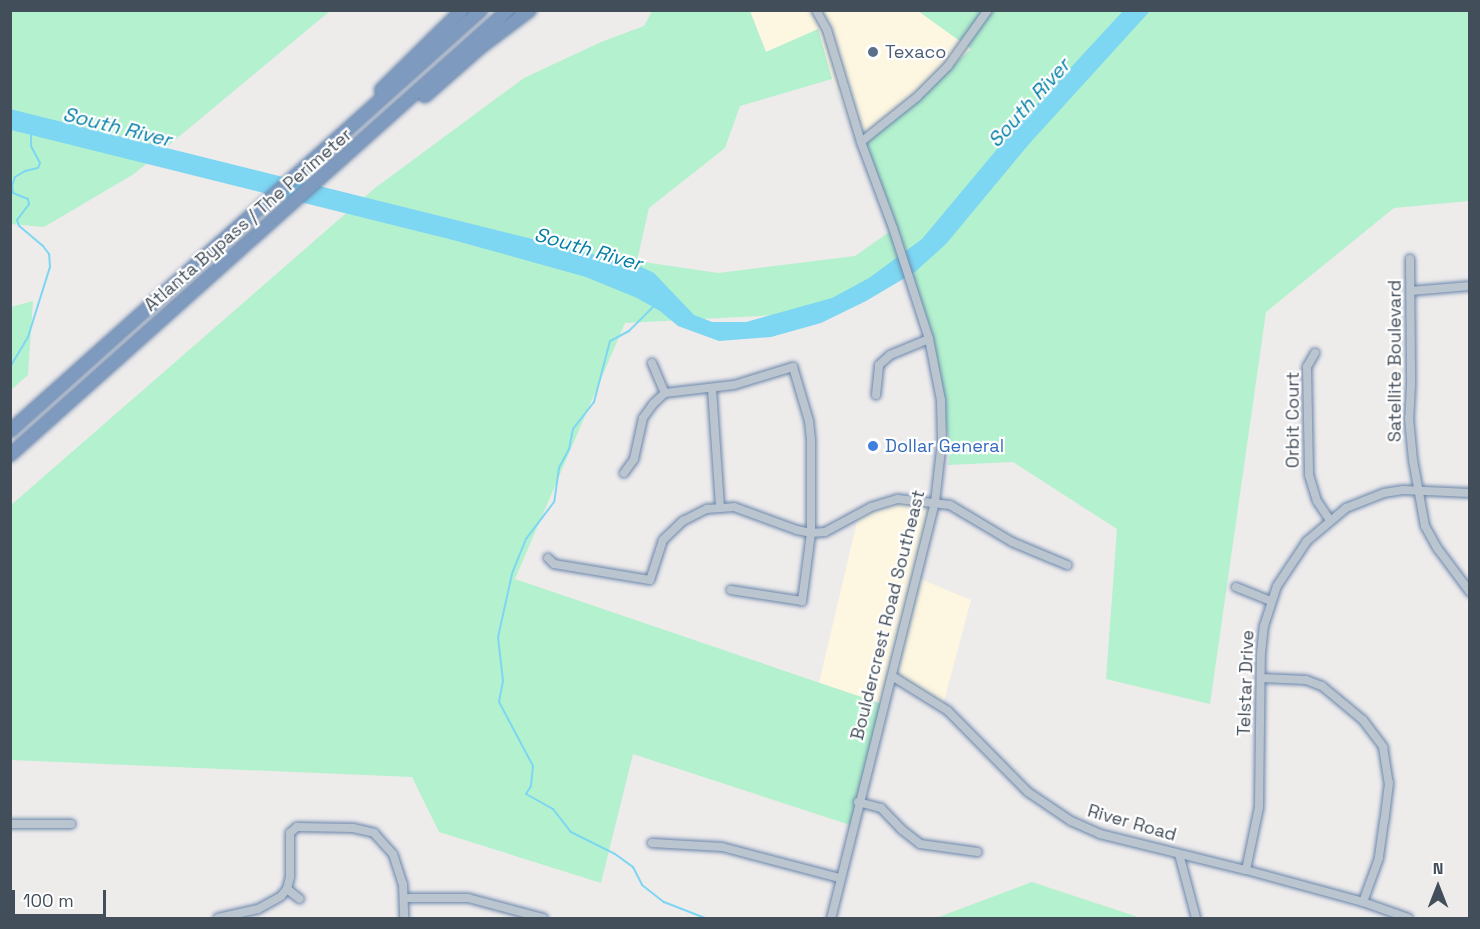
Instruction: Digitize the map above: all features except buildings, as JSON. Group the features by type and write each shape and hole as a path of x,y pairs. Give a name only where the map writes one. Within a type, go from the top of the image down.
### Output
{"highway":[{"path":"302,170 462,10"},
{"name":"Atlanta Bypass / The Perimeter","path":"10,431 481,10"},
{"name":"Atlanta Bypass / The Perimeter","path":"10,455 508,10"},
{"path":"382,125 421,99 489,41 530,10"},
{"path":"10,423 61,385"}],"street":[{"name":"Bouldercrest Road Southeast","path":"816,10 827,30 861,142 893,228 928,339 941,400 942,441 935,502 858,802 831,918"},
{"path":"861,142 917,98 948,66 988,10"},
{"name":"Satellite Boulevard","path":"1410,259 1409,418 1425,526 1438,549 1470,592"},
{"path":"1411,291 1470,286"},
{"path":"876,395 879,364 890,355 928,339"},
{"name":"Orbit Court","path":"1315,353 1307,367 1309,475 1317,501 1330,520"},
{"path":"652,363 665,393"},
{"path":"624,473 634,459 643,418 665,393 712,389 752,381 793,367 809,421 811,533 802,601 731,590"},
{"path":"712,389 720,507"},
{"name":"Telstar Drive","path":"1246,870 1259,807 1264,626 1270,601 1277,586 1307,542 1346,508 1384,493 1419,490 1470,493"},
{"path":"548,558 554,564 650,580 657,551 672,529 695,513 720,507 754,512 797,531 811,533 825,532 842,525 888,500 950,505 1012,542 1067,565"},
{"path":"1236,587 1270,601"},
{"name":"River Road","path":"892,676 948,711 1003,769 1048,807 1100,834 1246,870 1363,902 1408,918"},
{"path":"1261,678 1306,680 1322,686 1363,720 1383,747 1389,783 1379,858 1363,902"},
{"path":"858,802 881,808 900,829 920,844 977,852"},
{"path":"10,824 71,824"},
{"path":"218,918 258,909 273,902 287,889 291,828 297,827 353,828 374,833 393,854 405,898 404,918"},
{"path":"652,843 722,847 839,878"},
{"path":"1179,854 1196,918"},
{"path":"287,889 300,899"},
{"path":"405,898 468,898 543,918"}],"shaded area":[{"path":"750,11 918,11 972,49 861,148 832,79 818,30 766,52"},
{"path":"889,498 933,501 916,577 971,600 943,705 890,677 882,704 819,683 859,513"}],"green space":[{"path":"10,11 330,11 134,174 44,227 11,224"},
{"path":"652,11 750,11 766,52 818,29 832,79 740,106 725,148 649,208 637,261 718,273 855,256 889,232 861,148 971,49 918,11 1469,11 1469,201 1394,208 1266,312 1210,704 1106,679 1117,529 1013,462 948,465 951,447 910,275 835,312 625,323 515,579 882,704 850,825 633,754 601,883 439,832 412,777 11,760 11,505 375,188 524,78 601,42 644,26"},
{"path":"33,301 28,375 11,390 11,307"},
{"path":"1032,882 1141,918 936,918"}],"water":[{"name":"South River","path":"1123,11 1150,11 1029,144 946,244 915,272 866,301 821,323 771,337 719,341 678,326 660,311 637,298 586,277 453,240 11,130 10,109 637,265 654,273 694,315 712,322 746,322 832,298 869,278 922,239 1013,130"}],"waterway":[{"path":"10,367 28,337 50,267 49,254 43,246 19,226 17,220 29,204 28,199 13,193 12,186 15,177 25,171 38,168 40,163 31,146 31,132"},
{"path":"655,305 629,331 610,341 594,402 573,429 569,449 559,468 554,502 526,539 512,574 498,637 503,681 499,702 533,766 531,786 526,794 553,809 571,832 615,854 633,867 642,885 664,902 705,918"}],"place":[{"name":"Texaco","path":"873,52"},
{"name":"Dollar General","path":"873,446"}]}
